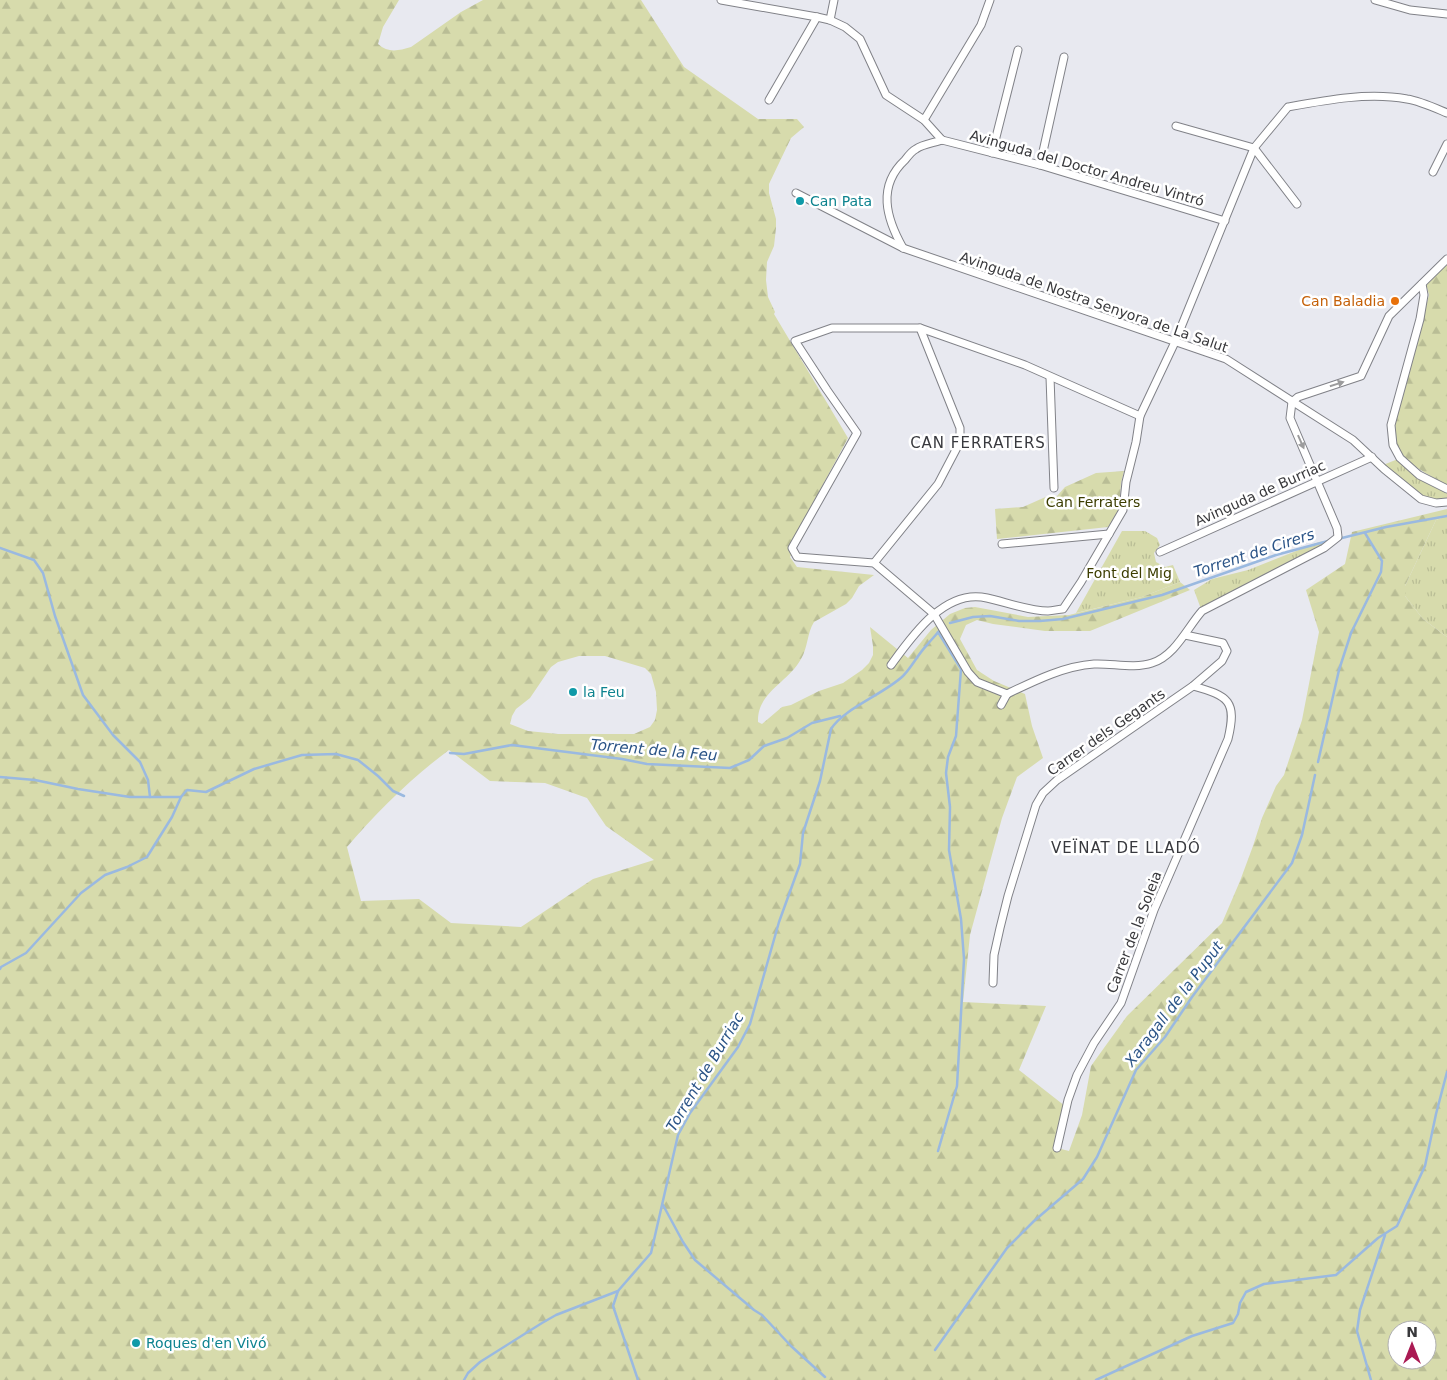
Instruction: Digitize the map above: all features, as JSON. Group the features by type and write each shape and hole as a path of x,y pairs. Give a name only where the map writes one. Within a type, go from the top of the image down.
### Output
{"street":[{"path":"721,0 817,17 830,20 845,27 860,39 886,95 924,120 942,140 916,148 896,169 887,192 887,209 893,231 903,248"},
{"path":"830,20 834,0"},
{"path":"924,120 981,25 990,0"},
{"path":"1375,0 1410,10 1447,14"},
{"path":"769,100 817,17"},
{"path":"992,153 1018,50"},
{"path":"1040,165 1064,57"},
{"path":"891,665 908,641 934,614 957,600 984,597 1048,611 1064,609 1123,510 1126,482 1140,416 1175,342 1254,148 1288,107 1322,101 1380,97 1408,99 1447,113"},
{"path":"1176,126 1254,148 1296,204"},
{"name":"Avinguda del Doctor Andreu Vintró","path":"942,140 1040,165 1225,221"},
{"path":"1433,172 1447,144"},
{"name":"Avinguda de Nostra Senyora de La Salut","path":"796,193 903,248 1226,359 1353,440 1384,469 1421,499 1436,503 1447,502"},
{"path":"1001,705 1007,694 1069,669 1093,664 1138,666 1153,663 1167,654 1185,635 1191,623 1202,611 1324,548 1338,537 1337,528 1290,418 1292,402 1298,397 1361,376 1389,316 1447,259"},
{"path":"1422,284 1424,294 1420,319 1391,425 1393,445 1400,458 1419,475 1447,489"},
{"path":"1007,694 977,682 968,672 934,614 874,563 797,557 792,548 857,432 795,341 832,328 920,328 1026,365 1140,416"},
{"path":"874,563 938,484 960,442 960,428 920,328"},
{"path":"1050,377 1054,488"},
{"name":"Avinguda de Burriac","path":"1160,552 1372,457"},
{"path":"1002,544 1110,534"},
{"name":"Carrer dels Gegants","path":"994,983 994,955 1008,896 1036,805 1044,793 1057,780 1193,686 1222,661 1228,651 1223,643 1185,635"},
{"name":"Carrer de la Soleia","path":"1057,1148 1068,1100 1077,1076 1094,1043 1121,1002 1154,910 1228,739 1232,724 1232,713 1229,704 1219,694 1193,686"}],"green space":[{"path":"0,0 399,0 383,27 378,44 386,49 393,50 411,47 461,12 483,0 641,0 684,67 758,119 797,119 804,127 791,138 769,184 776,228 774,246 767,262 766,280 768,297 775,312 774,314 848,438 792,542 795,547 790,557 797,567 874,575 859,586 846,604 814,622 801,659 789,675 774,688 762,703 758,722 762,724 782,707 843,683 862,670 869,663 873,655 870,627 908,658 931,630 950,614 965,608 975,607 1028,617 1069,615 1142,597 1180,582 1190,590 1090,631 1045,631 977,620 966,625 960,639 977,670 994,681 1025,694 1032,726 1043,758 1017,777 1002,818 970,935 963,1002 1046,1006 1019,1070 1065,1106 1057,1148 1069,1151 1082,1115 1091,1066 1127,1016 1222,923 1240,881 1262,818 1276,786 1284,775 1302,720 1319,632 1306,590 1345,564 1352,532 1447,509 1447,516 1436,520 1405,586 1405,596 1423,619 1447,637 1447,1380 0,1380","holes":["579,656 605,656 645,668 651,674 656,692 657,710 655,720 650,727 634,734 558,734 528,731 510,724 516,709 530,698 551,667 558,662","449,750 490,781 545,783 587,798 606,826 654,860 593,879 521,927 451,923 419,899 361,901 347,847 395,796"]},
{"path":"1447,263 1447,485 1405,458 1397,445 1395,424 1429,295 1426,283"},
{"path":"1398,459 1447,490 1447,500 1437,500 1420,495 1405,485 1383,465"},
{"name":"Can Ferraters","path":"1124,471 1119,509 1108,527 997,539 995,509 1023,507 1050,495 1057,496 1065,487 1096,473"},
{"path":"1447,516 1447,637 1423,619 1405,596 1405,586 1436,520"},
{"name":"Font del Mig","path":"1122,531 1145,531 1157,538 1160,545 1154,553 1156,562 1165,567 1173,565 1180,582 1142,597 1076,613"},
{"path":"1329,540 1330,542 1201,609 1194,590 1212,579 1248,570 1319,542"}],"waterway":[{"name":"Torrent de Cirers","path":"1338,539 1386,527 1447,516"},
{"name":"Xaragall de la Puput","path":"1318,762 1339,670 1351,633 1381,572 1382,561 1365,533"},
{"name":"Torrent de Cirers","path":"950,623 973,617 990,616 1019,621 1063,619 1162,595 1276,555 1328,541"},
{"path":"0,548 34,560 43,573 55,616 83,695 113,735 140,762 148,780 150,797"},
{"name":"Torrent de Burriac","path":"464,1380 468,1373 480,1362 542,1323 556,1315 618,1291 651,1253 678,1135 690,1113 738,1047 750,1024 779,922 800,864 803,833 820,781 831,729 854,708 903,676 940,630"},
{"path":"938,632 961,669 956,736 948,757 946,773 950,807 949,850 961,919 964,959 957,1086 938,1151"},
{"name":"Torrent de la Feu","path":"450,753 464,754 512,745 647,764 730,768 749,760 764,746 787,738 812,723 840,716"},
{"path":"0,969 26,953 81,893 105,875 147,857 172,817 181,797 187,790 206,792 254,769 302,755 336,754 358,760 393,791 404,796"},
{"name":"Xaragall de la Puput","path":"935,1350 1007,1248 1034,1221 1083,1179 1097,1157 1136,1070 1165,1037 1192,997 1292,863 1302,835 1315,775"},
{"path":"0,777 35,780 130,797 181,797"},
{"path":"1096,1380 1192,1336 1233,1323 1246,1292 1264,1284 1336,1275 1378,1238 1397,1226 1425,1166 1447,1072"},
{"path":"663,1205 695,1260 762,1315 791,1346 825,1377"},
{"path":"1371,1380 1357,1331 1360,1310 1385,1235"},
{"path":"618,1291 613,1306 638,1380"}],"place":[{"name":"Can Pata","path":"800,201"},
{"name":"Can Baladia","path":"1395,301"},
{"name":"la Feu","path":"573,692"},
{"name":"Roques d'en Vivó","path":"136,1343"}],"district":[{"name":"CAN FERRATERS","path":"978,443"},
{"name":"VEÏNAT DE LLADÓ","path":"1126,848"}]}
